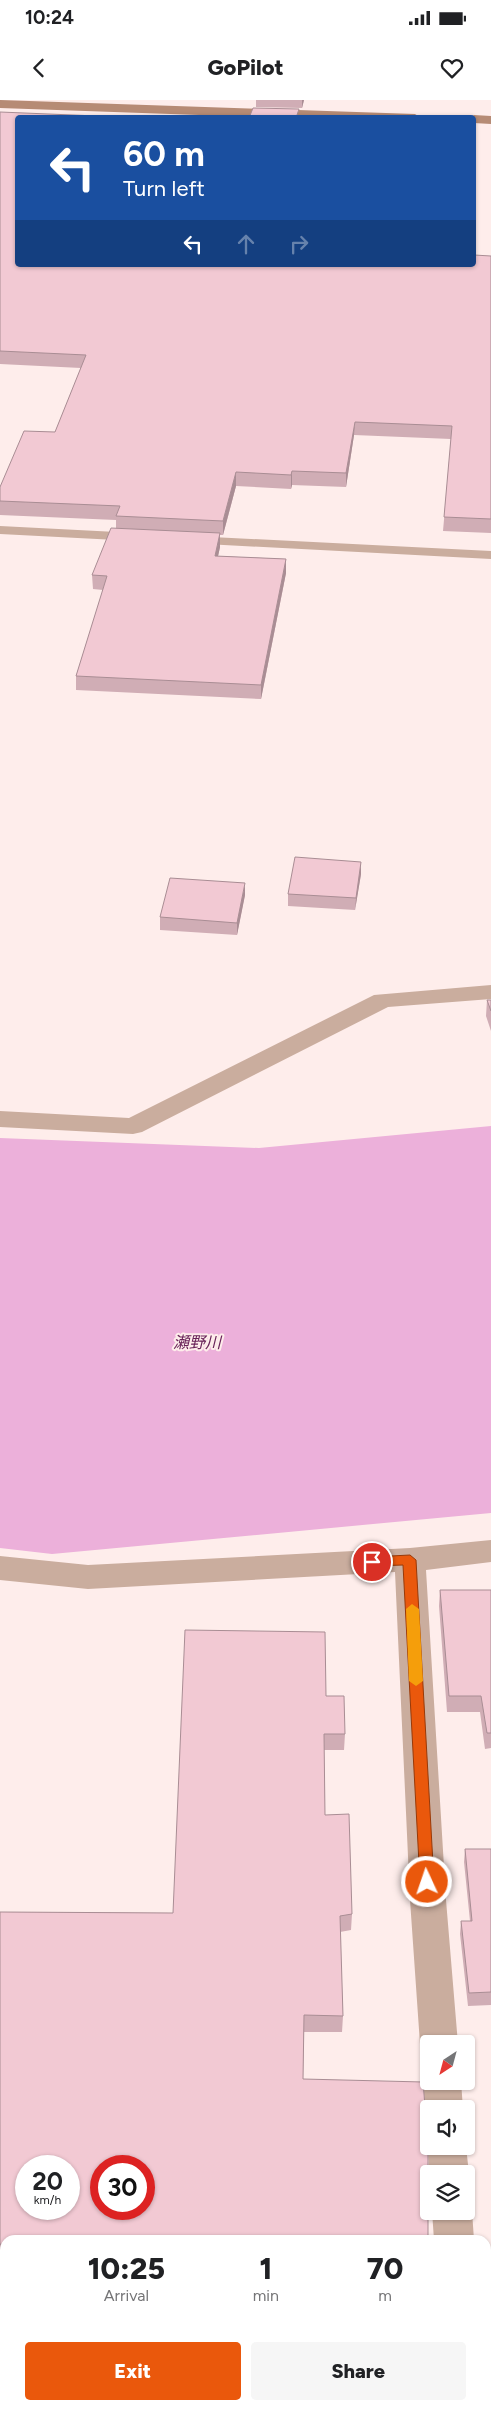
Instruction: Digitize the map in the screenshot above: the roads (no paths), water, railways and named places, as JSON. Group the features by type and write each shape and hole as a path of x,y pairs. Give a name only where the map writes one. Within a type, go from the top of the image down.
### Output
{"main road":[{"path":"0,104 326,115"},
{"path":"476,119 491,120"}],"street":[{"path":"0,1119 133,1126 383,1000 491,992"},
{"path":"0,1568 88,1577 410,1560 491,1551"},
{"path":"410,1560 428,1900 438,2035"},
{"path":"453,2220 454,2235"}],"lane":[{"path":"0,530 148,538"},
{"path":"178,540 491,555"}],"water":[{"name":"瀬野川","path":"491,1126 491,1513 52,1554 0,1548 0,1138 259,1148"}]}
